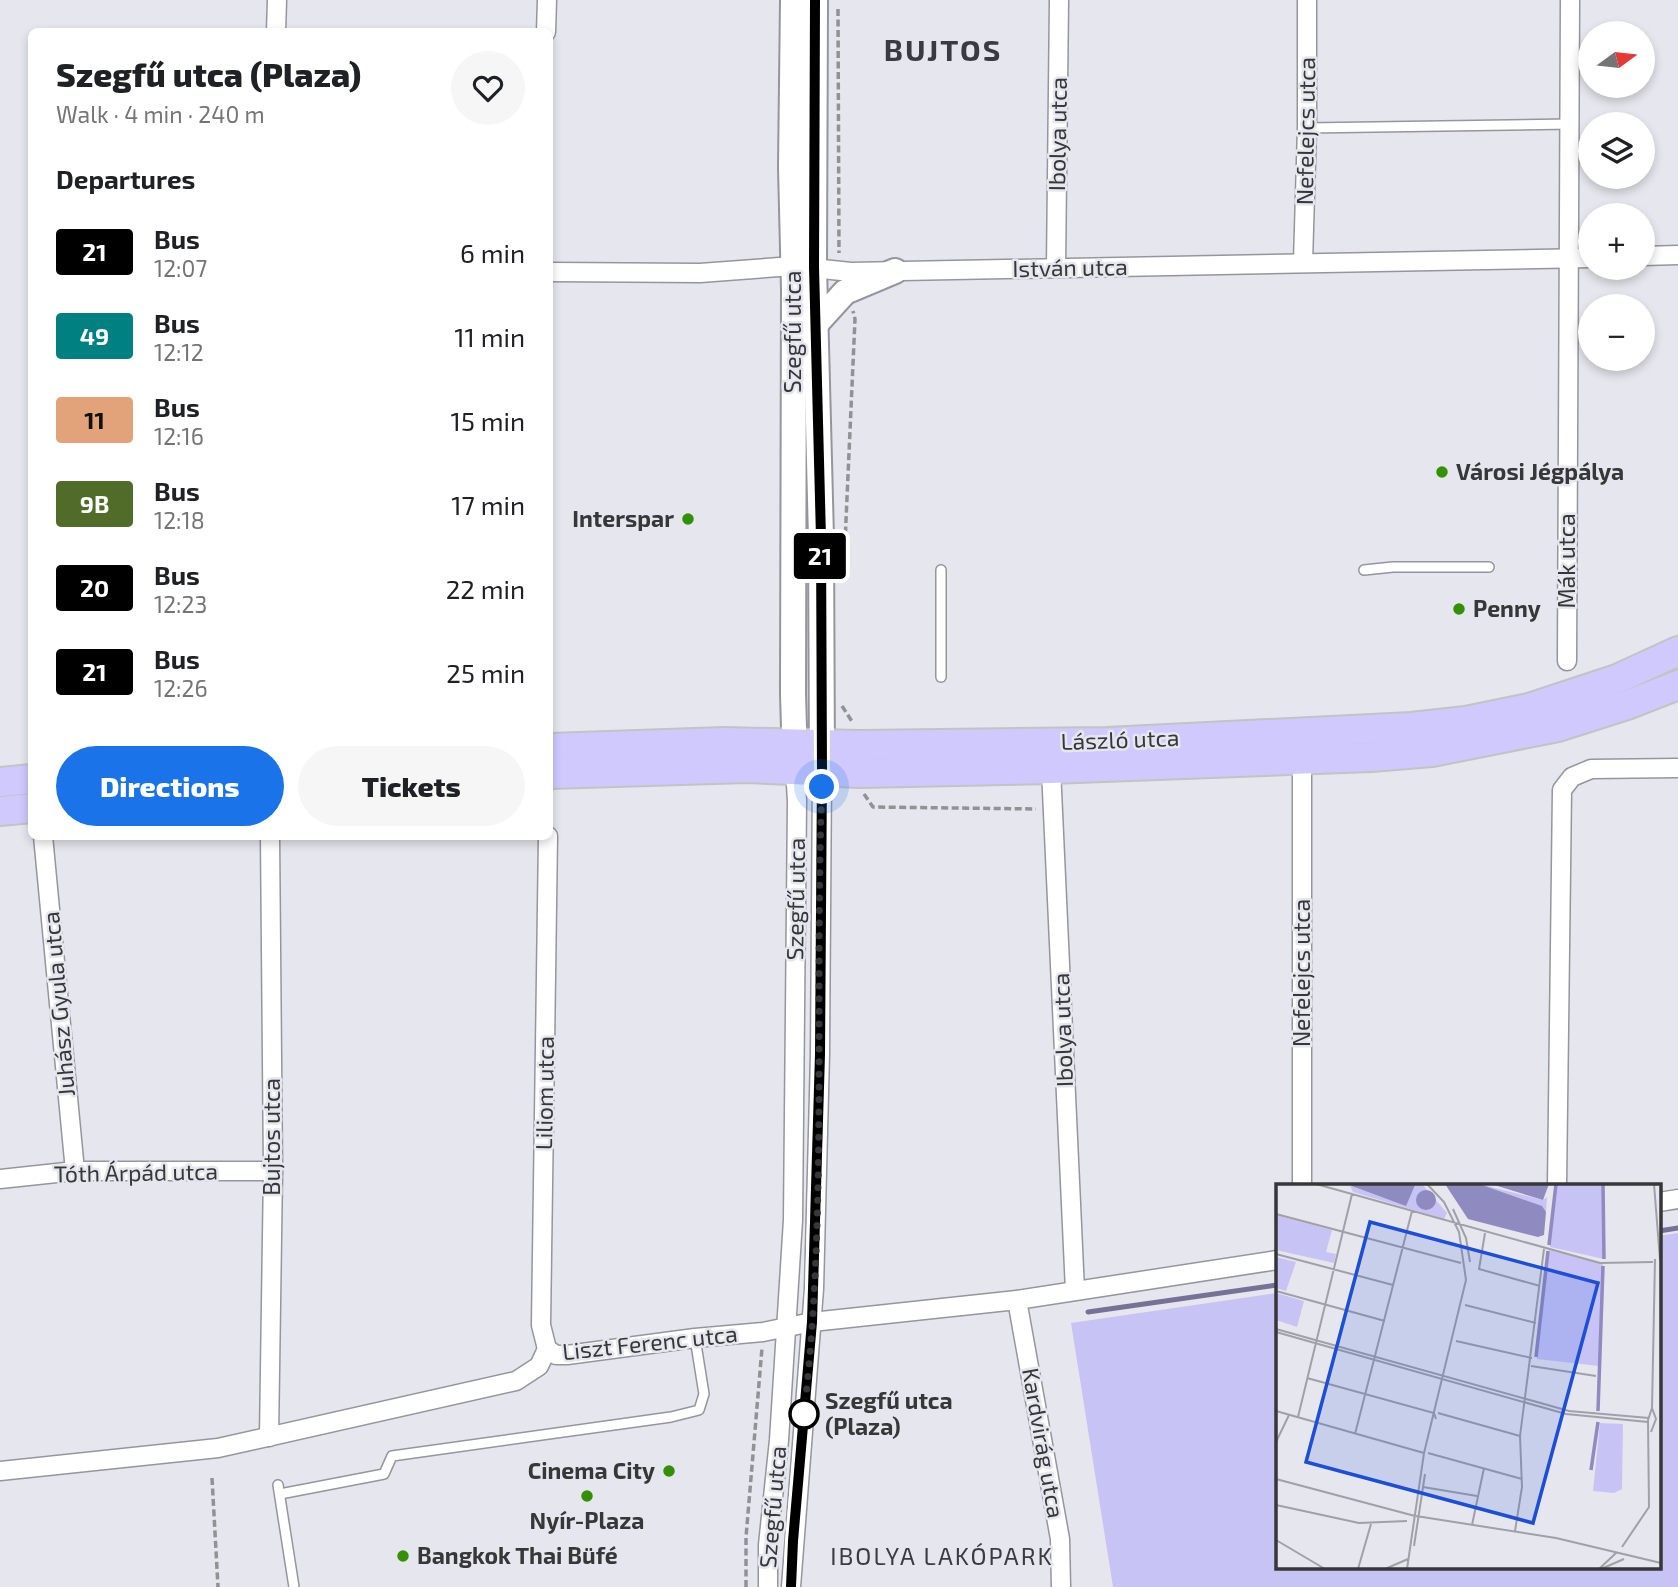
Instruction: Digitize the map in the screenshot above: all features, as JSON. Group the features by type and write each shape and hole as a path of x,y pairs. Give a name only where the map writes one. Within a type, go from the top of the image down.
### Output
{"main road":[{"name":"László utca","path":"553,774 747,768 808,758 1107,741 1355,731 1466,722 1529,708 1618,679 1678,651"},
{"name":"László utca","path":"553,748 724,742 808,758 1051,769 1302,761 1432,752 1485,743 1558,727 1678,685"},
{"path":"0,782 28,779"},
{"path":"0,811 28,808"}],"street":[{"path":"276,28 277,0"},
{"path":"546,28 547,0"},
{"name":"Szegfű utca","path":"768,1587 768,1545 787,1327 793,1220 797,801 808,758 821,538 816,325 804,267 791,167 793,0"},
{"name":"Szegfű utca","path":"791,1587 812,1322 820,1054 808,758 804,267 815,0"},
{"name":"Ibolya utca","path":"1056,268 1059,0"},
{"name":"Nefelejcs utca","path":"1303,262 1307,0"},
{"name":"Mák utca","path":"1567,661 1570,0"},
{"path":"1655,256 1678,255"},
{"name":"István utca","path":"895,271 1578,259"},
{"path":"553,272 700,273 804,267 842,281 895,271"},
{"path":"816,325 842,281"},
{"name":"Nefelejcs utca","path":"1302,761 1302,1184"},
{"path":"1558,1184 1562,790 1572,777 1591,769 1678,768"},
{"name":"Ibolya utca","path":"1051,769 1074,1291"},
{"name":"Juhász Gyula utca","path":"43,840 75,1171"},
{"name":"Bujtos utca","path":"269,1437 273,1171 270,840"},
{"name":"Liliom utca","path":"547,1349 541,1325 548,840"},
{"name":"Tóth Árpád utca","path":"0,1179 75,1171 273,1171"},
{"path":"1660,1202 1678,1199"},
{"name":"Liszt Ferenc utca","path":"0,1471 202,1451 269,1437 516,1381 539,1366 547,1349 556,1355 567,1355 763,1332 812,1322 1017,1300 1276,1260"},
{"name":"Kardvirág utca","path":"1017,1300 1060,1539 1061,1587"}],"lane":[{"path":"1307,128 1571,124"},
{"path":"1364,570 1393,567 1489,567"},
{"path":"941,570 941,677"},
{"path":"294,1587 279,1489 384,1474 391,1456 671,1417 699,1410 705,1394 695,1338"}],"path":[{"path":"838,0 842,281 855,319 843,575"},
{"path":"842,694 842,707 859,732"},
{"path":"860,790 873,807 1054,809"},
{"path":"746,1587 746,1537 763,1332"},
{"path":"212,1478 218,1587"}],"shaded area":[{"path":"1678,1233 1678,1587 1113,1587 1071,1323 1276,1293 1276,1570 1660,1570 1660,1236"}],"waterway":[{"path":"1660,1231 1678,1228"},
{"path":"1088,1312 1276,1285"}],"bus line":[{"name":"21","path":"791,1587 812,1322 820,1054 821,538 814,267 815,0"}],"place":[{"name":"Városi Jégpálya","path":"1442,472"},
{"name":"Interspar","path":"688,519"},
{"name":"Penny","path":"1459,609"},
{"name":"Szegfű utca (Plaza)","path":"804,1414"},
{"name":"Cinema City","path":"669,1471"},
{"name":"Nyír-Plaza","path":"587,1496"},
{"name":"Bangkok Thai Büfé","path":"403,1556"}],"district":[{"name":"BUJTOS","path":"943,51"},
{"name":"IBOLYA LAKÓPARK","path":"942,1557"}],"route":[{"path":"804,1414 814,1289 820,1054 822,787"}]}
